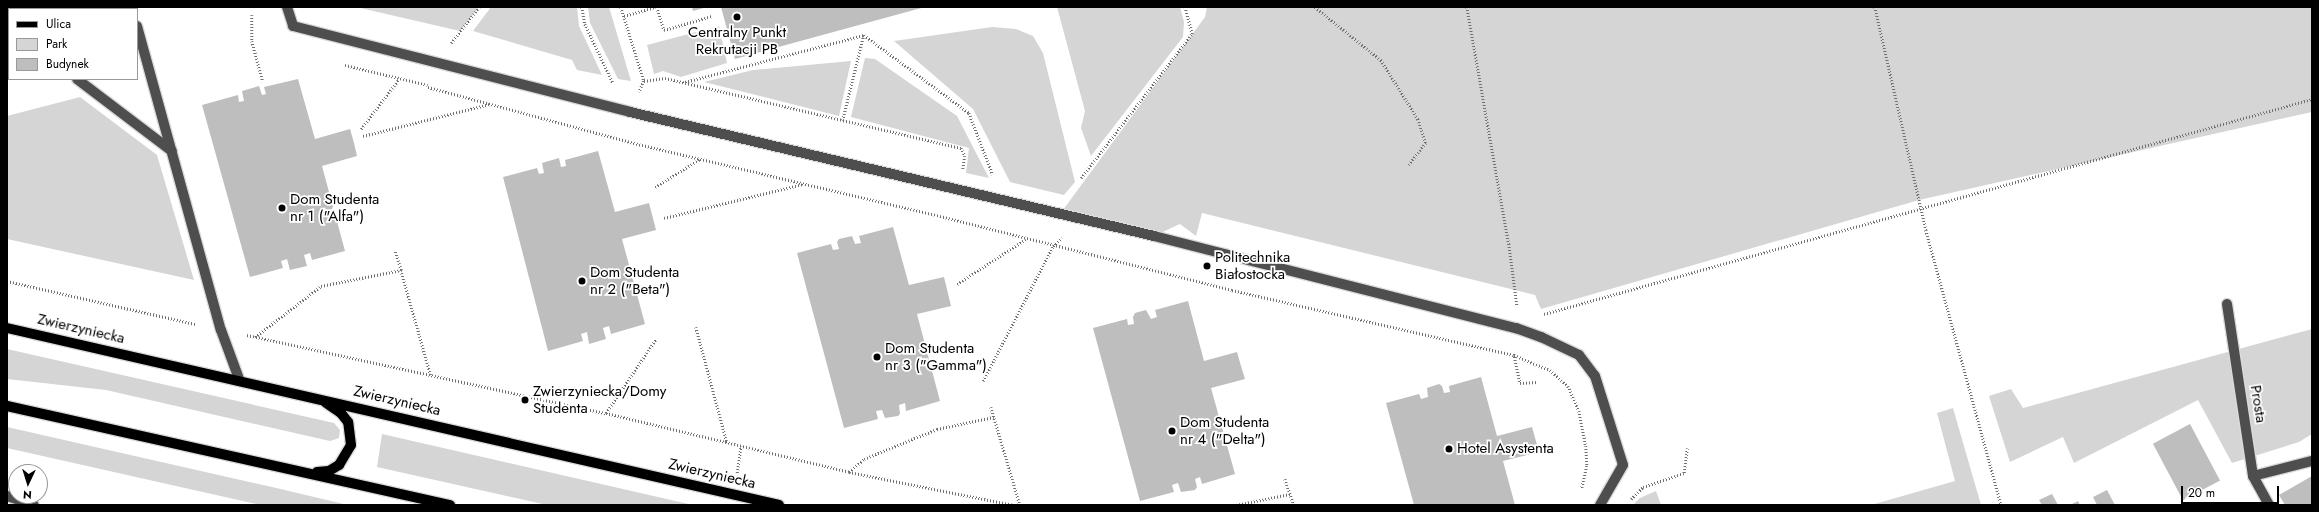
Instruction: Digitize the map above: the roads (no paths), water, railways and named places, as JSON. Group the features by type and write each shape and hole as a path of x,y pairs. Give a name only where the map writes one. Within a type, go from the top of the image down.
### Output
{"main road":[{"name":"Zwierzyniecka","path":"7,328 239,379 779,505"},
{"path":"293,469 317,472 329,470 339,465 351,445 348,422 341,413 318,398"},
{"path":"7,406 450,505"}],"street":[{"path":"287,7 293,26 630,112 1084,220 1516,328 1578,355 1595,376 1623,465 1600,505"},
{"path":"138,30 221,330 239,379"},
{"path":"78,80 172,150"},
{"name":"Prosta","path":"2227,304 2253,476 2269,505"},
{"path":"2253,476 2312,461"},
{"path":"7,496 34,505"}],"place":[{"name":"Centralny Punkt Rekrutacji PB","path":"737,17"},
{"name":"Dom Studenta nr 1 (\"Alfa\")","path":"282,208"},
{"name":"Politechnika Białostocka","path":"1207,266"},
{"name":"Dom Studenta nr 2 (\"Beta\")","path":"582,281"},
{"name":"Dom Studenta nr 3 (\"Gamma\")","path":"877,357"},
{"name":"Zwierzyniecka/Domy Studenta","path":"525,400"},
{"name":"Dom Studenta nr 4 (\"Delta\")","path":"1172,431"},
{"name":"Hotel Asystenta","path":"1449,449"}]}
